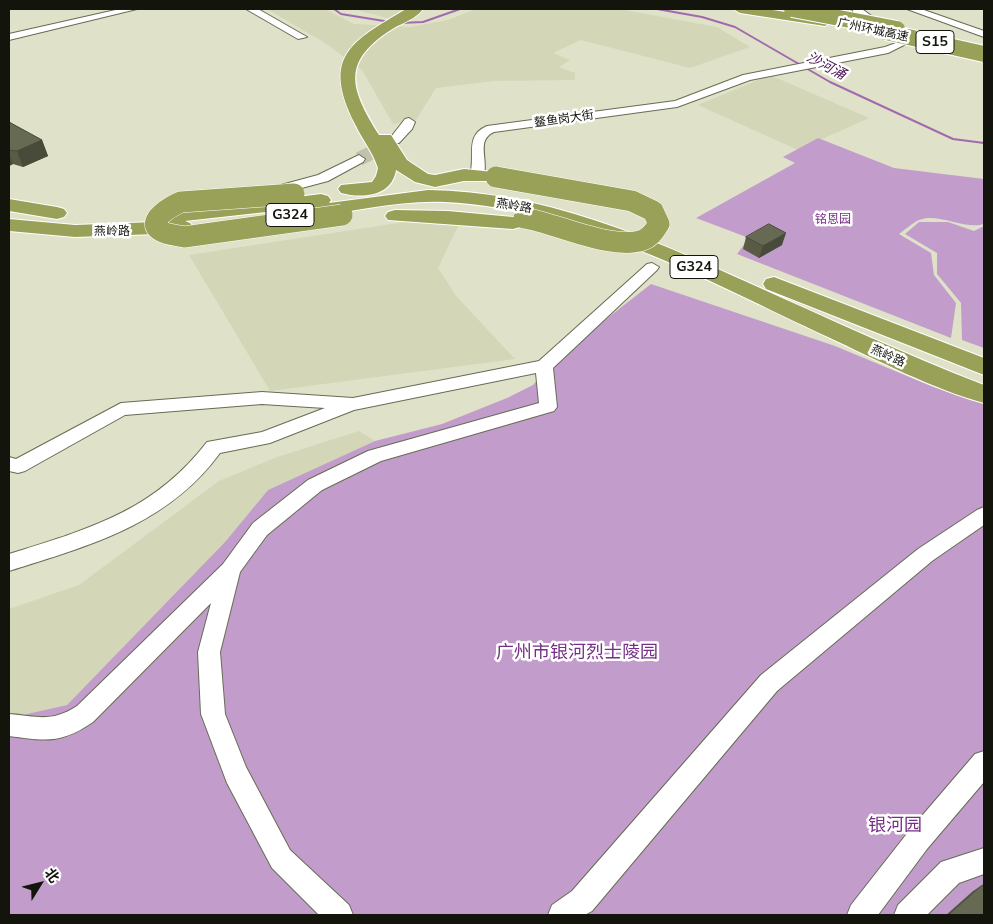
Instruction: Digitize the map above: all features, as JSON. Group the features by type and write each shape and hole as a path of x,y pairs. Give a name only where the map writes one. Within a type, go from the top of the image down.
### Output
{"highway":[{"path":"76,231 116,238 190,241 452,210 524,218 617,242 645,237 655,232 659,224 657,216 650,208 632,201 487,176 464,175 435,181 414,175 400,164 347,85 346,73 350,60 356,50 366,41 416,9"},
{"path":"426,9 378,38 358,58 355,69 356,84 366,116 387,168 384,179 371,190 354,189 190,200 165,209 156,219 156,223 160,231 184,237 436,203 503,204"},
{"path":"740,9 892,30"},
{"name":"广州环城高速","path":"761,9 892,30 984,54"},
{"name":"广州环城高速","path":"792,9 984,48"},
{"path":"806,9 892,30"},
{"path":"487,176 485,171 499,170 600,192 639,210 649,218 666,240"},
{"name":"燕岭路","path":"9,205 77,215 187,216 275,206 435,181 509,188 553,196 610,214 666,240 984,367"},
{"name":"燕岭路","path":"12,229 76,231 205,226 426,196 457,197 542,210 597,226 739,286 877,352 984,394"},
{"path":"395,216 456,217 532,226 569,236 877,352"}],"street":[{"path":"9,36 132,9"},
{"path":"251,9 302,37"},
{"name":"鳌鱼岗大街","path":"487,176 480,164 477,141 482,133 491,130 666,106 690,100 747,77 888,50 903,43 857,11 857,9"},
{"path":"912,9 984,34"},
{"path":"395,140 408,126 409,122"},
{"path":"187,216 199,208 304,184 359,159"},
{"path":"9,562 93,536 160,501 193,473 214,447 264,438 353,404 544,366 652,267"},
{"path":"9,725 49,729 67,726 85,714 230,570 260,529 303,493 329,477 375,456 548,408 544,366"},
{"path":"9,464 18,466 122,409 262,398 353,404"},
{"path":"561,914 582,901 769,683 925,555 984,515"},
{"path":"230,570 210,652 213,714 236,774 280,859 339,915"},
{"path":"861,915 918,840 984,763"},
{"path":"908,915 951,872 984,861"}],"shaded area":[{"path":"267,9 333,9 327,10 354,24 410,27 448,20 476,9 619,9 717,27 750,47 690,68 581,40 553,53 570,60 559,67 575,73 575,80 494,81 436,88 416,120 393,124 362,70 325,43"},
{"path":"353,9 411,9 391,19"},
{"path":"770,75 869,118 798,150 698,105"},
{"path":"424,219 461,220 438,268 457,297 515,359 270,391 189,255"},
{"path":"359,431 375,441 268,490 225,542 67,705 18,716 9,716 9,609 79,585 219,481 277,457"}],"green space":[{"name":"铭恩园","path":"818,138 894,168 984,179 984,224 968,225 943,219 926,218 916,221 899,234 931,253 934,275 956,303 951,338 737,254 749,238 696,218 795,163 783,157"},
{"path":"919,222 948,222 974,231 984,226 984,348 962,340 961,303 937,274 937,253 905,234"},
{"name":"广州市银河烈士陵园","path":"651,284 835,346 931,386 984,404 984,915 9,915 9,716 18,716 67,705 225,542 268,490 375,441 442,424 507,398 533,385 555,359"}],"building":[{"path":"9,122 42,140 17,151 9,150"},
{"path":"769,224 786,233 763,246 746,237"},
{"path":"984,885 984,915 948,915 981,886"}],"waterway":[{"name":"沙河涌","path":"334,9 341,14 390,22"},
{"name":"沙河涌","path":"400,23 423,22 460,9"},
{"name":"沙河涌","path":"657,9 702,17 735,27 830,82 953,139 984,143"}],"tunnel":[{"path":"380,148 394,141"},
{"path":"359,159 383,147"}],"park label":[{"name":"银河园","path":"895,826"}]}
